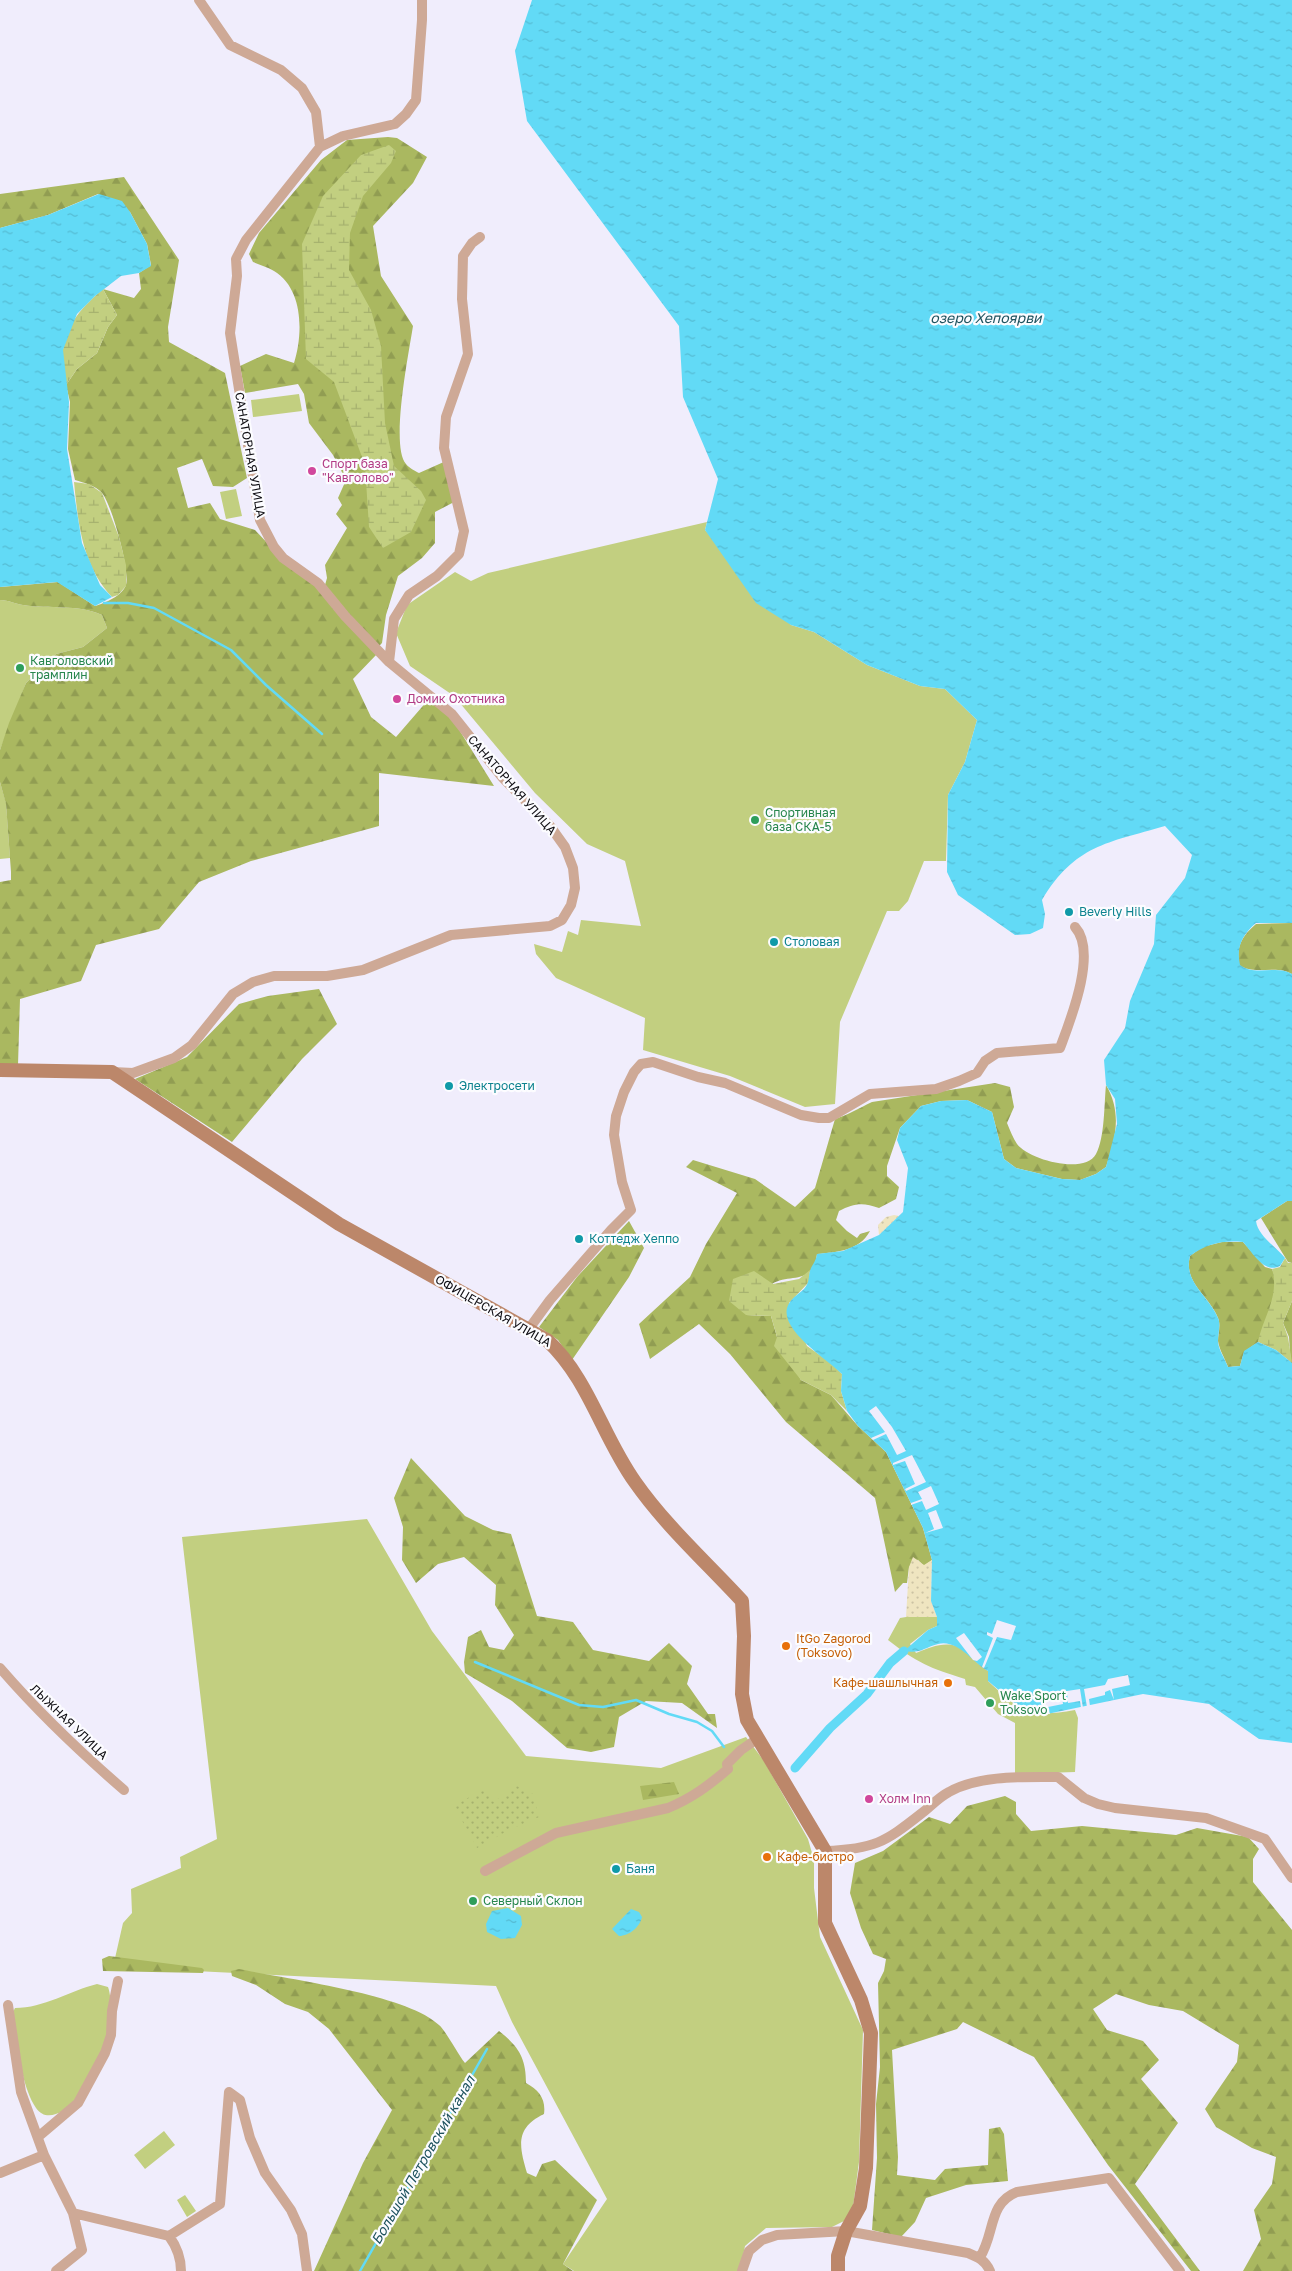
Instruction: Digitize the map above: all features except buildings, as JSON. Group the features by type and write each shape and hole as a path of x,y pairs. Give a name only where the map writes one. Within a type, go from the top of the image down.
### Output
{"street":[{"path":"198,0 230,45 281,70 302,88 316,112 320,147 343,136 395,124 406,114 416,100 422,0"},
{"name":"САНАТОРНАЯ УЛИЦА","path":"0,1070 133,1073 174,1058 192,1046 233,994 253,982 274,976 326,976 363,970 452,935 550,926 562,920 571,905 575,888 573,868 565,847 550,826 502,777 452,714 389,662 345,616 318,583 283,558 267,537 260,520 230,333 237,276 236,259 246,240 320,147"},
{"path":"389,662 394,619 409,594 437,576 459,554 464,531 444,448 446,417 468,354 462,299 462,256 472,243 480,237"},
{"path":"528,1330 588,1256 626,1213 631,1210 617,1160 614,1135 616,1116 634,1072 642,1064 653,1062 698,1077 726,1083 801,1115 818,1118 829,1118 870,1094 936,1089 977,1074 985,1061 997,1053 1060,1048 1072,1016 1082,979 1083,949 1075,927"},
{"name":"ОФИЦЕРСКАЯ УЛИЦА","path":"112,1072 339,1224 547,1340 562,1354 576,1374 634,1482 657,1511 742,1601 744,1636 742,1694 747,1720 825,1851"},
{"name":"ЛЫЖНАЯ УЛИЦА","path":"0,1668 19,1692 124,1790"},
{"path":"485,1871 556,1834 668,1808 685,1801 701,1792 728,1768 727,1764 741,1750 759,1743"},
{"path":"838,2271 838,2256 846,2231 860,2206 866,2168 870,2033 861,2000 825,1923 825,1851 855,1850 878,1844 900,1831 948,1792 972,1782 1058,1776 1084,1798 1098,1804 1115,1808 1206,1818 1265,1839 1292,1878"},
{"path":"38,2138 78,2103 105,2053 111,2035 112,2011 118,1981"},
{"path":"8,2005 21,2092 44,2155 73,2213 82,2250 56,2271"},
{"path":"169,2236 220,2204 229,2092 240,2100 250,2138 265,2174 290,2210 302,2234 307,2271"},
{"path":"0,2173 44,2155"},
{"path":"980,2257 990,2237 994,2212 1007,2196 1017,2192 1109,2178 1180,2271"},
{"path":"73,2213 169,2236 176,2245 181,2260 181,2271"},
{"path":"742,2271 749,2251 762,2240 777,2235 846,2231 968,2253 980,2257 987,2264 990,2271"}],"green space":[{"path":"397,138 427,157 413,183 373,226 381,276 413,326 400,419 402,454 406,464 419,473 446,461 456,501 435,512 435,543 422,558 398,576 386,615 382,643 377,648 325,585 327,578 325,565 347,528 336,514 342,505 338,498 346,480 333,455 309,423 304,394 298,384 245,393 240,366 266,354 294,363 299,339 299,313 291,289 284,279 274,271 253,262 249,254 259,233 321,160 347,140"},
{"path":"389,145 396,151 391,163 363,196 350,233 349,270 371,310 381,346 385,423 394,466 421,491 426,500 411,532 383,548 369,527 365,465 334,382 306,359 302,244 323,196 361,155"},
{"path":"124,177 179,260 168,327 169,342 225,373 247,478 233,487 213,486 202,459 177,468 188,508 210,503 220,519 255,530 289,566 309,576 377,654 353,679 371,717 396,737 428,700 450,715 494,786 379,773 379,826 251,861 199,882 159,929 96,945 81,981 20,999 18,1065 0,1065 0,882 11,880 11,872 6,804 0,782 0,750 26,683 56,654 83,647 107,628 102,615 83,609 23,605 0,600 0,587 58,582 95,606 117,596 126,585 127,577 123,552 111,510 102,493 96,488 75,480 68,449 70,402 66,385 77,369 97,353 108,327 117,315 103,289 134,298 141,289 139,273 151,265 147,244 130,212 98,194 48,215 0,228 0,194"},
{"path":"103,289 117,315 108,327 97,353 77,369 66,385 63,354 68,332 83,308"},
{"path":"299,394 302,411 253,417 251,400"},
{"path":"74,482 89,484 102,493 119,537 126,565 126,586 118,595 112,597 102,585 88,557 77,513"},
{"path":"236,489 242,516 226,519 220,492"},
{"name":"Спортивная база СКА-5","path":"707,522 705,530 791,625 814,632 867,665 920,686 945,689 977,720 965,762 948,795 946,861 924,861 908,901 899,911 887,911 840,1022 835,1104 805,1107 730,1076 643,1050 645,1018 556,978 536,954 534,944 562,952 568,931 578,935 581,920 641,926 625,861 587,844 535,793 454,696 410,666 396,633 407,605 455,572 471,581 488,573"},
{"name":"Кавголовский трамплин","path":"0,600 23,605 83,609 102,615 107,628 83,647 56,654 26,683 0,750"},
{"path":"0,782 6,803 10,858 0,859"},
{"path":"1292,923 1292,974 1279,970 1252,970 1239,965 1238,952 1241,942 1256,924"},
{"path":"319,989 337,1024 302,1059 232,1142 135,1079 187,1057 239,1004 268,996"},
{"path":"995,1083 1010,1087 1014,1107 1007,1123 1017,1144 1023,1150 1044,1160 1069,1164 1081,1164 1090,1160 1096,1154 1103,1130 1106,1085 1114,1105 1116,1126 1106,1167 1096,1174 1080,1180 1062,1179 1016,1168 1004,1159 992,1112 967,1100 941,1101 921,1106 900,1128 887,1166 887,1176 899,1187 896,1199 879,1208 859,1204 839,1211 836,1220 857,1238 860,1234 870,1231 865,1238 854,1247 817,1254 811,1271 799,1277 772,1284 746,1315 771,1316 777,1337 801,1380 831,1395 858,1426 886,1452 923,1528 932,1560 924,1566 918,1560 909,1567 907,1583 903,1583 895,1592 875,1498 786,1422 730,1354 699,1324 650,1359 639,1324 690,1277 706,1244 737,1193 686,1167 693,1160 755,1179 795,1207 815,1188 835,1119 872,1102"},
{"path":"1287,1201 1292,1201 1292,1263 1288,1262 1261,1218"},
{"path":"629,1221 644,1248 629,1277 572,1360 558,1340 539,1327 577,1277"},
{"path":"1222,1242 1243,1242 1265,1267 1272,1269 1277,1281 1267,1323 1258,1342 1244,1352 1240,1366 1228,1367 1218,1341 1218,1318 1190,1274 1190,1256 1202,1247"},
{"path":"1285,1258 1288,1263 1292,1263 1292,1301 1283,1323 1288,1337 1292,1363 1276,1350 1258,1342 1274,1288 1272,1269 1280,1267"},
{"path":"810,1270 809,1282 789,1303 807,1346 831,1363 842,1374 841,1391 847,1411 831,1395 801,1380 774,1346 777,1337 771,1316 746,1315 729,1301 733,1279 754,1271 773,1284 799,1279"},
{"path":"1292,1301 1292,1383 1289,1337 1283,1323"},
{"path":"411,1458 465,1516 493,1530 511,1534 537,1616 573,1622 593,1650 649,1661 669,1643 692,1666 687,1684 708,1714 715,1714 717,1728 682,1703 646,1701 619,1717 614,1747 591,1752 567,1748 512,1701 465,1673 464,1662 468,1637 481,1630 489,1647 504,1650 514,1635 495,1605 496,1585 464,1557 438,1564 416,1583 402,1560 403,1527 394,1498"},
{"name":"Северный Склон","path":"367,1519 432,1631 526,1756 661,1768 746,1737 764,1761 808,1839 814,1860 814,1888 820,1937 863,2030 859,2162 853,2207 844,2221 832,2227 766,2228 745,2246 740,2271 574,2271 563,2264 607,2199 512,2022 496,1986 113,1967 123,1923 132,1913 131,1889 181,1868 180,1857 217,1839 182,1537"},
{"path":"937,1617 937,1626 928,1630 910,1644 916,1653 942,1645 962,1648 988,1671 988,1681 1018,1706 1036,1713 1075,1710 1078,1718 1075,1772 1015,1774 1015,1723 998,1714 975,1687 966,1685 965,1679 924,1664 888,1640 900,1618"},
{"path":"674,1782 679,1794 643,1800 640,1786"},
{"path":"517,1786 533,1794 539,1817 509,1830 477,1848 454,1806 485,1788 493,1802"},
{"path":"1005,1796 1016,1802 1016,1814 1031,1831 1082,1826 1176,1835 1197,1828 1248,1837 1259,1849 1253,1859 1253,1882 1292,1930 1292,2271 1243,2271 1261,2239 1254,2210 1272,2184 1276,2157 1252,2148 1216,2127 1205,2109 1237,2062 1239,2045 1183,2011 1149,2005 1116,1994 1093,2009 1107,2030 1143,2041 1159,2060 1141,2079 1178,2123 1135,2184 1200,2271 1191,2271 1108,2165 1034,2057 963,2022 957,2029 892,2050 898,2157 897,2175 935,2180 945,2169 988,2165 989,2129 1000,2127 1004,2134 1008,2181 966,2185 926,2198 915,2222 901,2237 872,2230 877,2158 876,2104 880,2067 878,1983 884,1971 886,1959 873,1954 861,1928 850,1893 855,1863 883,1851 929,1817 950,1824 967,1806"},
{"path":"109,1956 202,1968 204,1970 203,1973 103,1971 102,1959"},
{"path":"239,1969 374,1996 423,2014 439,2025 445,2032 465,2063 499,2031 506,2036 520,2053 526,2074 526,2083 538,2092 544,2104 544,2114 528,2125 522,2139 522,2154 527,2173 536,2177 542,2164 555,2160 597,2200 563,2264 573,2271 314,2271 363,2163 392,2110 329,2029 308,2012 285,2004 256,1985 232,1976 231,1971"},
{"path":"97,1984 108,1987 111,2011 109,2036 93,2069 74,2101 61,2112 45,2115 36,2108 26,2087 20,2062 13,2012 15,2008 36,2005"},
{"path":"164,2131 175,2145 145,2169 134,2155"},
{"path":"185,2195 196,2211 187,2217 177,2200"}],"sand":[{"path":"899,1216 879,1235 878,1225 886,1217"},
{"path":"913,1557 924,1565 932,1560 931,1601 937,1617 906,1617 909,1567"}],"water":[{"name":"озеро Хепоярви","path":"532,0 1292,0 1292,923 1256,923 1241,942 1239,959 1240,965 1253,970 1279,970 1292,974 1292,1201 1287,1201 1256,1221 1260,1232 1285,1258 1280,1266 1274,1268 1264,1265 1243,1242 1221,1242 1202,1248 1190,1256 1189,1265 1193,1281 1219,1320 1218,1344 1228,1367 1240,1366 1244,1351 1258,1342 1276,1350 1292,1363 1292,1743 1259,1739 1209,1704 1143,1694 1047,1714 1024,1711 988,1681 988,1671 959,1648 945,1643 918,1651 904,1651 928,1630 937,1626 937,1617 931,1601 932,1560 923,1528 886,1452 858,1426 847,1411 841,1391 842,1374 795,1332 789,1321 787,1311 790,1302 807,1284 817,1254 843,1251 879,1235 903,1212 908,1168 897,1140 900,1128 921,1106 941,1101 967,1100 992,1112 1004,1159 1016,1168 1062,1179 1080,1180 1096,1174 1106,1167 1117,1124 1115,1099 1106,1085 1104,1060 1125,1028 1130,1001 1154,944 1156,915 1185,878 1192,855 1165,826 1109,842 1094,849 1080,857 1054,882 1042,900 1045,914 1043,928 1030,934 1015,935 958,895 947,872 948,795 965,762 977,720 945,689 920,686 867,665 814,632 791,625 756,603 705,530 718,479 683,397 679,326 527,121 515,51"},
{"path":"99,194 122,201 130,212 147,244 151,266 139,273 121,276 95,296 77,314 63,350 69,402 67,449 82,543 100,585 112,597 95,606 57,582 0,587 0,228 48,215"},
{"path":"508,1908 521,1916 522,1925 515,1938 501,1939 487,1932 486,1924 492,1911"},
{"path":"631,1909 639,1912 642,1917 641,1921 630,1933 619,1936 612,1929"}],"pier":[{"path":"876,1406 892,1427 906,1451 897,1455 886,1434 873,1440 871,1438 885,1432 869,1411"},
{"path":"912,1455 926,1482 906,1491 905,1489 915,1484 905,1461 893,1465 893,1463"},
{"path":"931,1486 939,1504 926,1510 922,1501 911,1505 911,1503 922,1499 918,1492"},
{"path":"936,1510 943,1528 925,1533 934,1529 928,1513"},
{"path":"997,1620 1016,1626 1011,1640 997,1637 984,1668 982,1667 993,1638 987,1635 987,1632 992,1634"},
{"path":"964,1633 982,1657 977,1661 973,1660 956,1638"},
{"path":"1128,1675 1130,1685 1112,1689 1114,1700 1110,1690 1105,1692 1105,1695 1089,1699 1090,1706 1087,1707 1084,1689 1105,1685 1108,1679"},
{"path":"1080,1689 1083,1708 1081,1708 1080,1701 1068,1703 1067,1691"},
{"path":"1061,1691 1063,1704 1048,1707 1050,1714 1047,1714 1043,1695"}],"waterway":[{"path":"104,603 128,603 154,608 231,650 266,685 322,734"},
{"name":"Большой Петровский канал","path":"795,1768 830,1728 867,1694 890,1663 904,1651"},
{"path":"475,1662 579,1705 603,1707 636,1700 669,1714 697,1722 712,1731 724,1747"},
{"name":"Большой Петровский канал","path":"360,2271 487,2049"}],"place":[{"name":"Спорт база \"Кавголово\"","path":"312,471"},
{"name":"Кавголовский трамплин","path":"20,668"},
{"name":"Домик Охотника","path":"397,699"},
{"name":"Спортивная база СКА-5","path":"755,820"},
{"name":"Beverly Hills","path":"1069,912"},
{"name":"Столовая","path":"774,942"},
{"name":"Электросети","path":"449,1086"},
{"name":"Коттедж Хеппо","path":"579,1239"},
{"name":"ItGo Zagorod (Toksovo)","path":"786,1646"},
{"name":"Кафе-шашлычная","path":"948,1683"},
{"name":"Wake Sport Toksovo","path":"990,1703"},
{"name":"Холм Inn","path":"869,1799"},
{"name":"Кафе-бистро","path":"767,1857"},
{"name":"Баня","path":"616,1869"},
{"name":"Северный Склон","path":"473,1901"}]}
